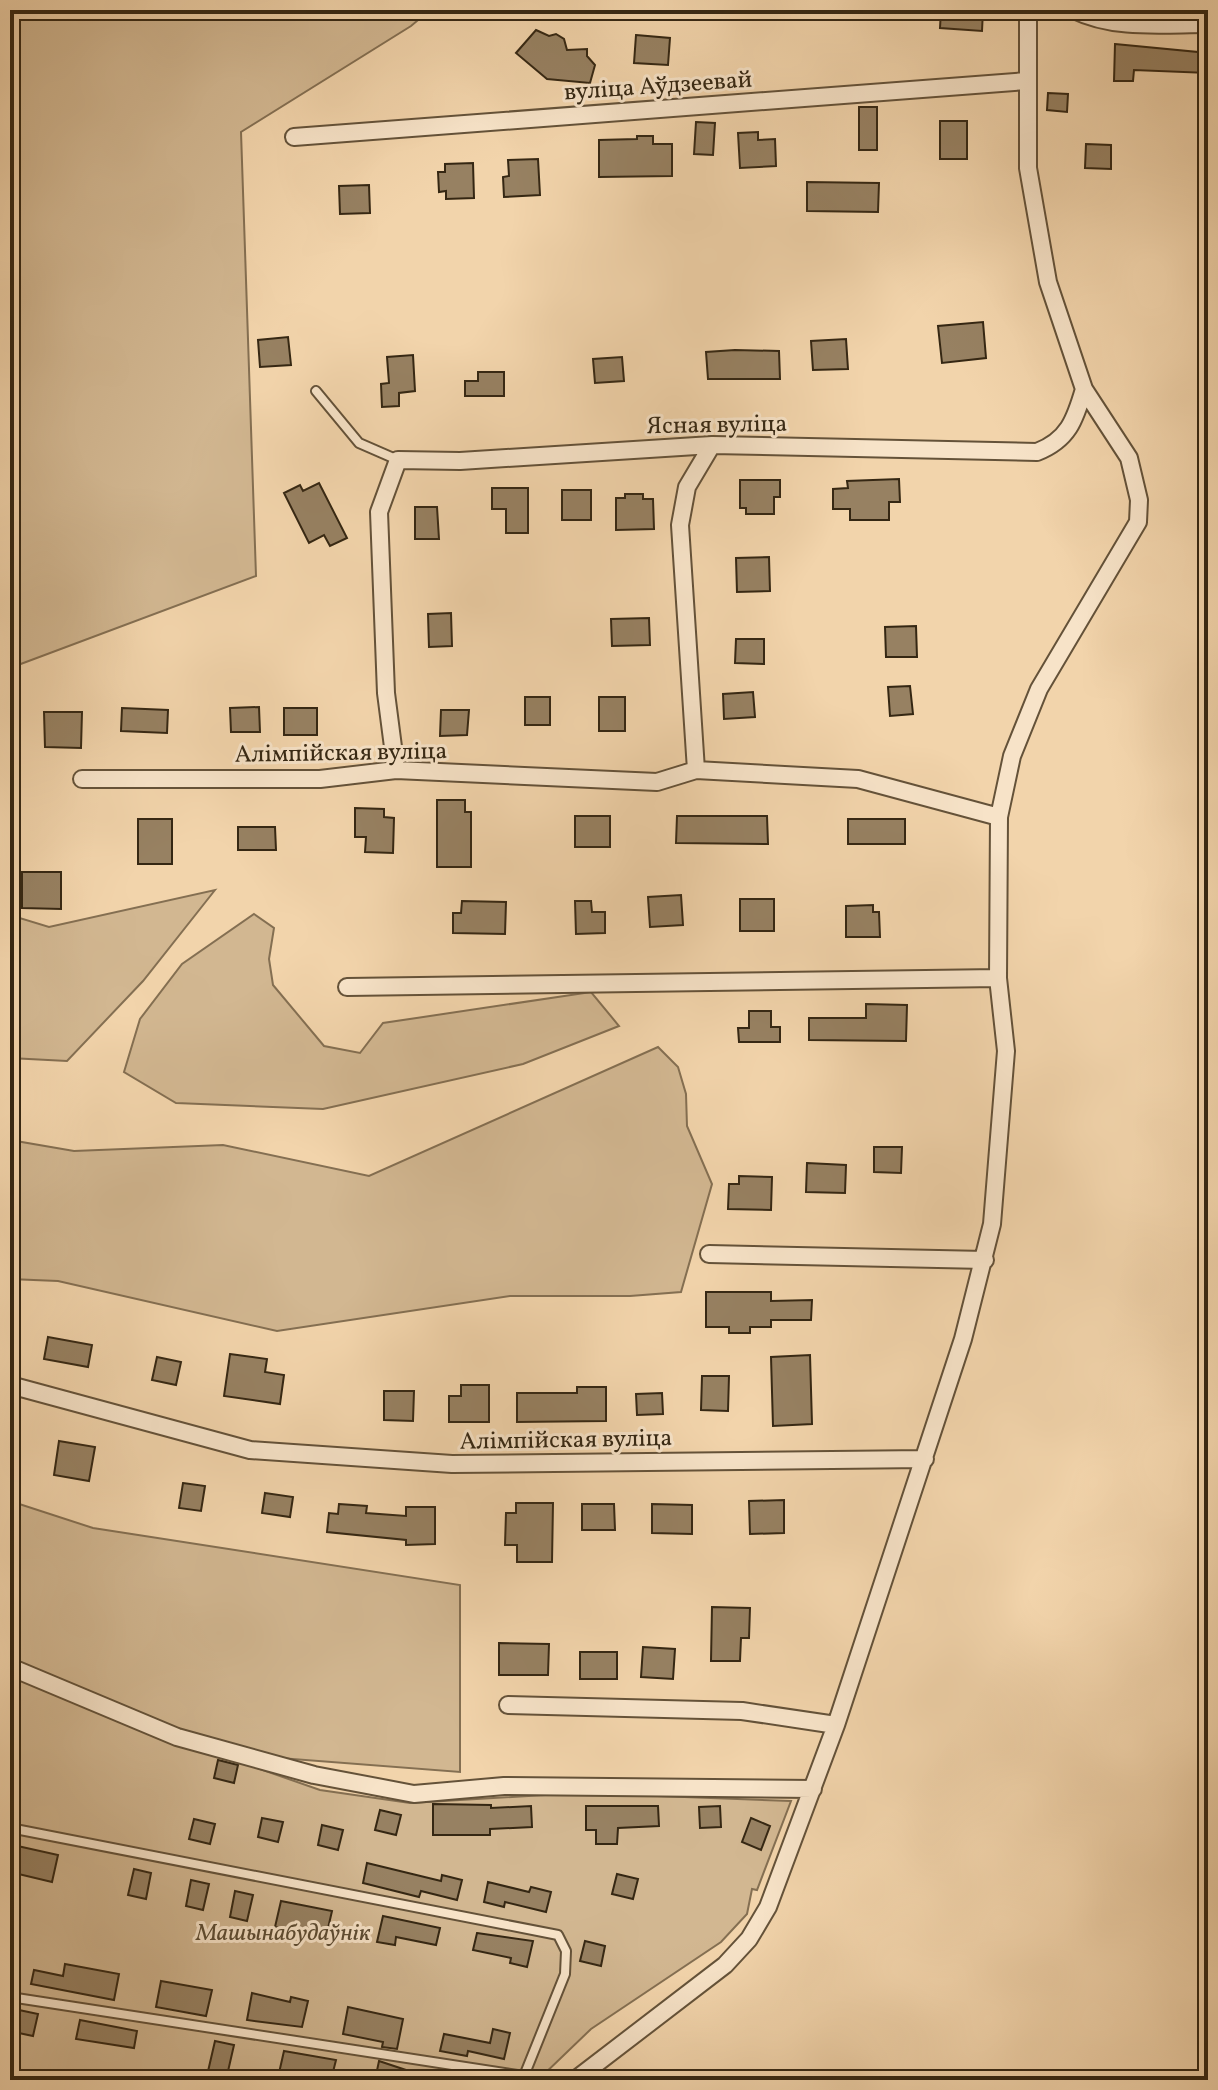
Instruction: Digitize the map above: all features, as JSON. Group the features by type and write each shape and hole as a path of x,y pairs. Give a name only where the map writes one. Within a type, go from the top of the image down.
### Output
{"street":[{"path":"575,2080 725,1965 749,1939 768,1907 836,1725 925,1459 985,1260 992,1224 1006,1051 998,978 999,817 1012,756 1039,689 1138,522 1139,500 1129,458 1084,389 1048,282 1028,168 1028,10"},
{"path":"1074,10 1095,20 1130,24 1208,24"},
{"name":"вуліца Аўдзеевай","path":"294,137 1027,81"},
{"name":"Ясная вуліца","path":"398,460 460,461 712,445 921,447 1037,452 1057,444 1071,428 1084,389"},
{"path":"696,770 680,525 687,487 712,445"},
{"path":"396,770 386,693 379,512 398,460"},
{"name":"Алімпійская вуліца","path":"82,779 320,779 396,770 657,782 696,770 858,779 999,817"},
{"path":"347,987 998,978"},
{"path":"709,1254 985,1260"},
{"name":"Алімпійская вуліца","path":"10,1385 250,1450 452,1464 925,1459"},
{"path":"10,1667 177,1737 314,1775 414,1794 504,1786 813,1789"},
{"path":"508,1705 742,1711 836,1725"}],"lane":[{"path":"316,391 359,443 398,460"},
{"path":"10,1828 558,1935 566,1951 565,1974 522,2078 10,1997"}],"green space":[{"path":"10,10 430,10 411,26 241,132 256,576 10,668"},
{"path":"215,890 143,981 67,1061 10,1058 10,915 49,927"},
{"path":"254,914 274,928 269,959 273,985 324,1046 360,1053 383,1023 591,992 619,1026 523,1064 323,1109 176,1103 124,1072 140,1019 182,964"},
{"path":"658,1047 678,1067 686,1094 687,1126 712,1184 681,1292 630,1296 510,1296 277,1331 58,1281 10,1279 10,1140 74,1151 223,1145 369,1176"},
{"name":"Машынабудаўнік","path":"10,1501 93,1528 460,1585 460,1772 214,1753 320,1790 410,1803 578,1793 791,1801 757,1890 752,1889 747,1914 721,1942 591,2029 538,2080 10,2080"}],"building":[{"path":"941,10 983,10 982,31 940,28"},
{"path":"536,30 564,39 567,50 587,49 587,56 595,65 590,83 547,79 516,53"},
{"path":"636,35 670,38 668,65 634,63"},
{"path":"1115,44 1208,53 1208,73 1134,70 1133,81 1114,81"},
{"path":"1048,93 1068,94 1067,112 1047,110"},
{"path":"859,107 877,107 877,150 859,150"},
{"path":"940,121 967,121 967,159 940,159"},
{"path":"696,122 715,123 713,155 694,154"},
{"path":"758,132 758,140 775,139 776,166 740,168 738,133"},
{"path":"637,136 653,136 653,144 672,144 672,176 599,177 599,140 637,139"},
{"path":"1086,144 1111,145 1111,169 1085,168"},
{"path":"538,159 540,195 504,197 503,177 509,176 508,160"},
{"path":"473,163 474,198 446,199 446,191 439,192 438,172 445,172 445,164"},
{"path":"807,182 879,183 878,212 807,211"},
{"path":"369,185 370,213 340,214 339,186"},
{"path":"983,322 986,358 942,363 938,326"},
{"path":"288,337 291,365 260,367 258,340"},
{"path":"846,339 848,369 813,370 811,341"},
{"path":"779,351 780,379 708,379 706,352"},
{"path":"413,355 415,391 399,393 399,406 382,407 381,384 389,383 387,357"},
{"path":"622,357 624,381 595,383 593,359"},
{"path":"478,372 504,372 504,396 465,396 465,381 478,381"},
{"path":"899,479 900,502 889,502 889,520 850,520 850,509 833,509 833,489 848,488 847,481"},
{"path":"740,480 780,480 780,497 774,497 774,514 746,514 746,508 740,508"},
{"path":"319,483 347,538 330,546 324,535 309,543 284,493 300,485 303,491"},
{"path":"492,488 528,488 528,533 506,533 506,509 492,509"},
{"path":"562,490 591,490 591,520 562,520"},
{"path":"625,494 643,494 643,499 653,499 654,529 616,530 616,498 625,498"},
{"path":"415,507 437,507 439,539 415,539"},
{"path":"769,557 770,591 737,592 736,558"},
{"path":"451,613 452,646 429,647 428,614"},
{"path":"649,618 650,645 612,646 611,619"},
{"path":"916,626 917,657 886,657 885,627"},
{"path":"736,639 764,639 764,664 735,663"},
{"path":"910,686 913,714 890,716 888,687"},
{"path":"753,692 755,717 724,719 723,694"},
{"path":"525,697 550,697 550,725 525,725"},
{"path":"599,697 625,697 625,731 599,731"},
{"path":"259,707 260,732 231,732 230,708"},
{"path":"122,708 168,710 167,733 121,731"},
{"path":"284,708 317,708 317,735 284,735"},
{"path":"441,710 469,710 467,735 440,736"},
{"path":"44,712 82,712 81,748 45,747"},
{"path":"437,800 465,800 465,812 471,812 471,867 437,867"},
{"path":"355,808 384,809 384,817 394,818 393,853 365,852 366,837 355,837"},
{"path":"575,816 610,816 610,847 575,847"},
{"path":"677,816 767,816 768,844 676,843"},
{"path":"138,819 172,819 172,864 138,864"},
{"path":"848,819 905,819 905,844 848,844"},
{"path":"238,827 275,827 276,850 238,850"},
{"path":"22,872 61,872 61,909 22,908"},
{"path":"681,895 683,925 650,927 648,897"},
{"path":"740,899 774,899 774,931 740,931"},
{"path":"462,901 506,902 505,934 453,933 453,913 461,913"},
{"path":"575,901 591,901 592,912 605,912 605,933 576,934"},
{"path":"873,905 873,912 879,912 880,937 846,937 846,906"},
{"path":"866,1004 907,1005 906,1041 809,1040 809,1018 866,1018"},
{"path":"749,1011 771,1011 771,1027 780,1027 780,1042 739,1042 738,1028 749,1028"},
{"path":"874,1147 902,1147 901,1173 874,1172"},
{"path":"807,1163 846,1165 845,1193 806,1192"},
{"path":"739,1176 772,1177 771,1210 728,1209 729,1184 739,1184"},
{"path":"706,1292 771,1292 771,1301 812,1300 811,1320 771,1320 771,1327 750,1327 750,1333 729,1333 729,1327 706,1327"},
{"path":"48,1337 92,1345 88,1367 44,1359"},
{"path":"230,1354 267,1359 265,1372 284,1375 280,1404 224,1396"},
{"path":"810,1355 812,1424 773,1426 771,1357"},
{"path":"157,1357 181,1362 176,1385 152,1380"},
{"path":"702,1376 729,1376 728,1411 701,1410"},
{"path":"461,1385 489,1385 489,1422 449,1422 449,1396 461,1396"},
{"path":"577,1387 606,1387 606,1421 517,1422 517,1393 577,1393"},
{"path":"384,1391 414,1391 413,1421 384,1420"},
{"path":"662,1393 663,1414 637,1415 636,1394"},
{"path":"59,1441 95,1447 89,1481 54,1475"},
{"path":"183,1483 205,1486 201,1511 179,1508"},
{"path":"265,1493 293,1497 290,1517 262,1513"},
{"path":"784,1500 784,1533 750,1534 749,1501"},
{"path":"516,1503 553,1503 552,1562 517,1562 517,1545 505,1545 506,1513 516,1513"},
{"path":"339,1504 367,1506 366,1513 406,1516 406,1507 435,1507 435,1544 406,1545 406,1540 327,1532 329,1513 338,1514"},
{"path":"582,1504 614,1504 615,1530 582,1530"},
{"path":"652,1504 692,1505 692,1534 652,1533"},
{"path":"712,1607 750,1608 749,1638 741,1638 740,1661 711,1661"},
{"path":"499,1643 549,1644 548,1675 499,1675"},
{"path":"643,1647 675,1649 673,1679 641,1677"},
{"path":"580,1652 617,1652 617,1679 580,1679"},
{"path":"218,1760 238,1765 234,1783 214,1778"},
{"path":"433,1804 491,1805 491,1808 531,1806 532,1827 490,1829 490,1835 433,1835"},
{"path":"586,1806 658,1806 659,1826 618,1828 617,1844 596,1844 596,1830 586,1830"},
{"path":"720,1806 721,1827 700,1828 699,1807"},
{"path":"380,1810 401,1815 396,1835 375,1830"},
{"path":"262,1818 283,1822 278,1842 258,1837"},
{"path":"751,1818 770,1826 761,1850 742,1842"},
{"path":"194,1819 215,1824 210,1844 189,1839"},
{"path":"322,1825 343,1830 338,1850 318,1845"},
{"path":"13,1845 58,1855 52,1882 10,1872"},
{"path":"367,1863 441,1881 442,1875 462,1880 457,1900 421,1891 419,1897 363,1883"},
{"path":"134,1869 151,1873 146,1899 128,1895"},
{"path":"617,1874 638,1879 633,1899 612,1894"},
{"path":"191,1880 209,1884 203,1910 186,1906"},
{"path":"488,1882 529,1892 531,1887 551,1892 546,1912 505,1902 504,1907 484,1902"},
{"path":"235,1891 253,1895 247,1921 230,1917"},
{"path":"281,1901 332,1911 326,1937 275,1927"},
{"path":"383,1916 440,1928 436,1945 396,1937 395,1945 377,1942"},
{"path":"477,1933 533,1941 527,1967 510,1963 511,1958 473,1950"},
{"path":"585,1941 605,1946 601,1966 580,1961"},
{"path":"65,1964 119,1974 114,2000 31,1984 34,1970 63,1976"},
{"path":"161,1981 212,1990 206,2016 156,2007"},
{"path":"252,1993 290,2002 291,1997 308,2001 302,2027 247,2020"},
{"path":"348,2007 403,2019 397,2049 382,2047 383,2042 343,2034"},
{"path":"19,2010 38,2014 33,2036 14,2032"},
{"path":"80,2020 137,2031 134,2048 76,2039"},
{"path":"493,2029 510,2033 504,2059 468,2051 467,2056 440,2051 444,2034 490,2043"},
{"path":"215,2041 234,2045 226,2080 206,2080"},
{"path":"284,2051 336,2060 331,2080 279,2073"},
{"path":"379,2061 421,2075 420,2080 375,2080"}]}
